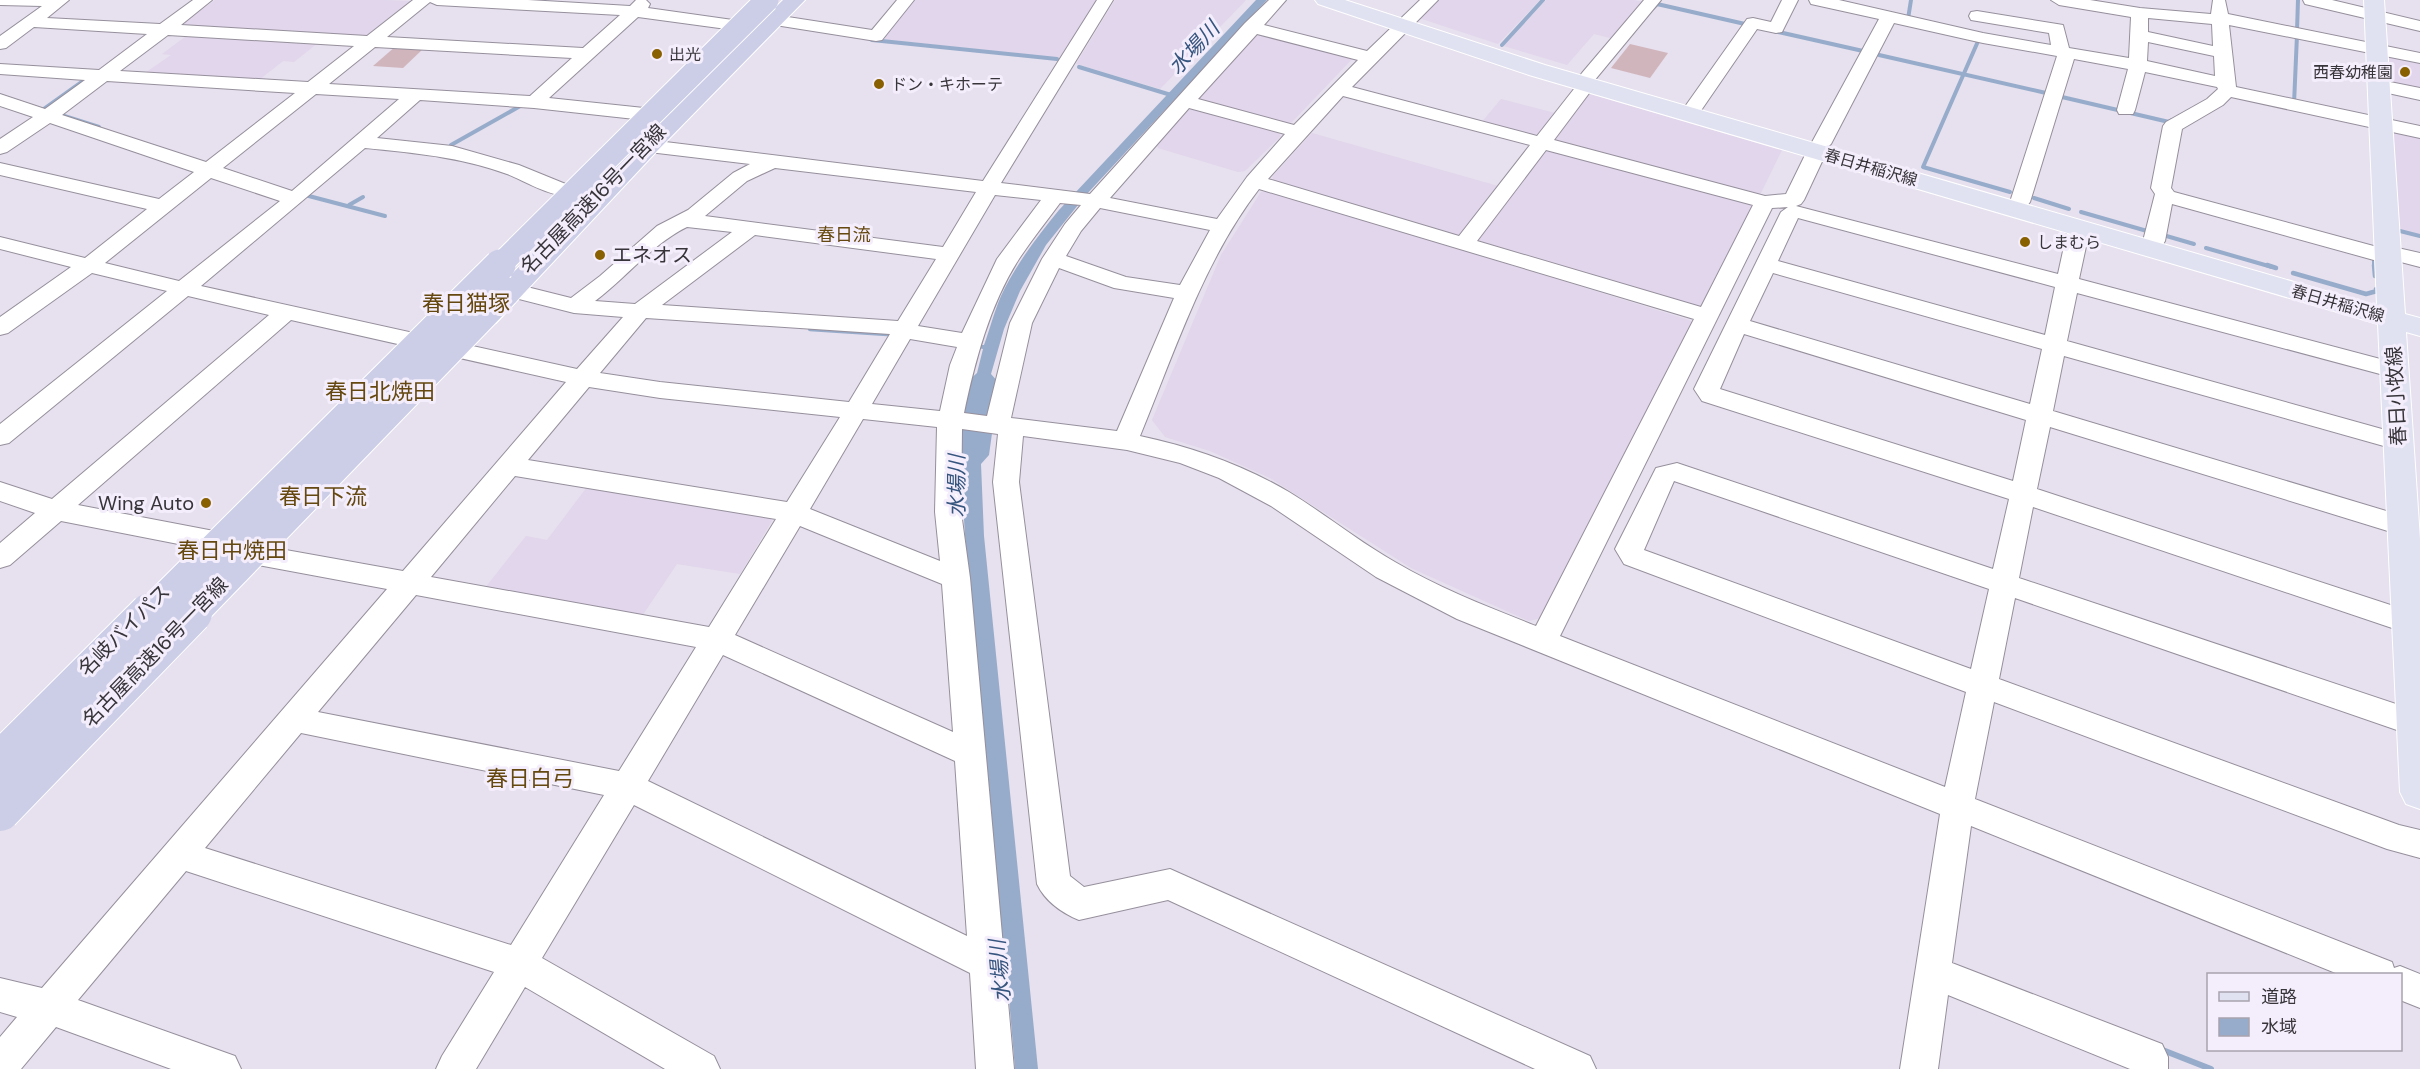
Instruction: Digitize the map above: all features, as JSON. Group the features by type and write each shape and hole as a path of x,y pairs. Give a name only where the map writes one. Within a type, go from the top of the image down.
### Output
{"highway":[{"name":"名岐バイパス","path":"0,753 734,25 776,4"},
{"name":"名古屋高速16号一宮線","path":"0,813 701,88 776,4"},
{"name":"名古屋高速16号一宮線","path":"0,762 71,690 776,4"},
{"path":"0,826 649,146 776,4"},
{"path":"0,813 40,774 136,650 664,116 701,88"},
{"path":"0,783 50,732 71,690"}],"main road":[{"name":"春日井稲沢線","path":"1325,0 1588,81 1819,148 2154,240 2406,318"},
{"name":"春日井稲沢線","path":"1345,0 1405,23"},
{"name":"春日小牧線","path":"2375,8 2389,255 2406,318 2395,370 2398,442 2409,513 2413,567 2408,622 2418,725 2420,792"},
{"name":"春日井稲沢線","path":"1588,81 1694,108 2079,228 2406,318"}],"street":[{"path":"0,0 60,0"},
{"path":"0,44 60,0"},
{"path":"0,148 53,112 204,0"},
{"path":"0,328 90,264 423,0"},
{"path":"437,0 641,5 734,25"},
{"path":"776,4 876,36 906,0"},
{"path":"455,1069 856,411 989,187 1105,0"},
{"path":"1278,0 1091,200 1053,260 1021,324 1004,426 1006,482 1054,884 1079,904 1170,884 1577,1069"},
{"path":"1126,440 1188,293 1223,226 1254,181 1369,57 1430,0"},
{"path":"1464,244 1652,0"},
{"path":"1694,108 1752,22 1776,28 1790,0"},
{"path":"1816,0 1862,5 1889,16 1976,35 2138,65 2420,132"},
{"path":"2059,0 2221,19 2420,58"},
{"path":"2219,0 2226,87 2216,101 2173,126 2162,188 2166,196 2389,255 2420,260"},
{"path":"2311,0 2375,8 2420,26"},
{"path":"534,102 641,5"},
{"path":"1976,35 1978,8 2057,29 2064,52 2020,202"},
{"path":"2126,110 2138,65 2139,35 2144,9"},
{"path":"1339,89 1765,202 1794,200 1889,16"},
{"path":"30,22 588,54"},
{"path":"1251,27 1369,57"},
{"path":"2139,35 2223,53"},
{"path":"0,69 534,102 644,114"},
{"path":"2379,86 2420,94"},
{"path":"0,437 301,194 416,95"},
{"path":"0,100 53,112 301,194"},
{"path":"1185,100 1298,132"},
{"path":"361,142 445,150 512,170 566,191"},
{"path":"649,146 1091,200 1223,226"},
{"path":"574,306 608,281 657,236 686,220 740,177 773,161"},
{"path":"0,169 162,206"},
{"path":"1254,181 1707,316"},
{"path":"995,1069 956,578 948,512 950,420 962,365 982,312 1008,259 1059,196"},
{"path":"2154,240 2163,197 2166,196"},
{"path":"1542,642 1765,202"},
{"path":"2395,370 1799,212 1791,212 1706,389 1711,395 2023,494 2408,622"},
{"path":"686,220 949,254"},
{"path":"1918,1069 1956,807 2079,228"},
{"path":"0,1065 640,311 750,229"},
{"path":"0,243 185,289 582,378 660,390 1126,440 1172,452 1246,480 1273,495 1376,564 1467,611 2374,973"},
{"path":"1053,260 1122,283 1188,293"},
{"path":"1766,264 2398,442"},
{"path":"512,290 574,306 905,329 972,342"},
{"path":"0,558 287,311"},
{"path":"1737,324 2040,415 2409,513"},
{"path":"508,466 794,513 956,578"},
{"path":"2418,725 1677,471 1665,474 1629,549 1634,558 2399,839 2420,844"},
{"path":"0,491 55,510 214,541"},
{"path":"258,555 717,640 969,753"},
{"path":"293,719 627,786 986,963"},
{"path":"179,854 519,964 701,1069"},
{"path":"1932,972 2149,1057 2150,1069"},
{"path":"2402,984 2420,991"},
{"path":"0,995 49,1007 222,1069"}],"shaded area":[{"path":"215,0 385,0 410,1 412,4 370,36 179,26"},
{"path":"913,0 1097,0 1061,58 880,39"},
{"path":"1115,0 1246,0 1160,89 1076,64"},
{"path":"1436,0 1540,0 1498,44 1419,17"},
{"path":"1546,0 1644,2 1614,39 1594,34 1567,65 1504,46"},
{"path":"1252,31 1356,55 1292,122 1283,124 1195,99"},
{"path":"189,34 319,42 294,62 283,61 259,80 145,73 171,55 162,54"},
{"path":"1630,44 1668,53 1650,78 1611,68"},
{"path":"396,46 424,48 403,68 373,66"},
{"name":"西春幼稚園","path":"2388,56 2420,61 2420,91 2390,83"},
{"path":"1587,93 1782,150 1761,193 1752,195 1555,142 1552,139"},
{"path":"1501,99 1555,113 1538,134 1529,135 1481,123"},
{"path":"1198,108 1275,129 1281,136 1245,171 1238,172 1158,148 1157,145 1188,110"},
{"path":"2390,131 2420,138 2420,235 2396,229"},
{"path":"1312,133 1498,186 1461,234 1453,235 1275,182 1272,177"},
{"path":"1553,149 1747,202 1755,208 1704,305 1693,308 1481,244 1478,238 1543,151"},
{"path":"1271,191 1693,323 1541,618 1529,621 1411,568 1270,478 1210,451 1165,437 1152,420 1221,255 1261,192"},
{"path":"587,487 770,517 772,521 740,574 677,564 642,616 485,588 526,536 547,540"}],"water":[{"path":"1256,0 1267,0 1086,195 1046,245 1020,291 1004,329 991,374 999,383 989,455 981,464 984,536 1038,1069 1015,1069 1008,987 1000,950 990,817 992,816 966,552 962,486 964,467 957,451 967,382 977,373 983,349 978,348 978,345 984,345 1001,296 1013,273 1035,241 1059,210"}],"waterway":[{"path":"1502,45 1543,0"},
{"path":"1908,19 1911,0"},
{"path":"2297,31 2298,0"},
{"path":"1653,8 1657,4 1745,24"},
{"path":"1774,31 1863,51"},
{"path":"2294,104 2297,35"},
{"path":"1964,74 1979,39"},
{"path":"872,40 1057,59"},
{"path":"1879,55 1964,74"},
{"path":"1079,67 1171,95"},
{"path":"1964,74 2046,93"},
{"path":"1964,74 1923,167 2010,192"},
{"path":"44,109 86,79"},
{"path":"2062,97 2169,122 2172,120"},
{"path":"451,145 522,105"},
{"path":"58,114 99,127"},
{"path":"305,195 385,216"},
{"path":"349,205 363,197"},
{"path":"2034,198 2069,209"},
{"path":"2081,212 2147,231 2149,228"},
{"path":"2396,230 2420,236"},
{"path":"2163,235 2194,244"},
{"path":"2206,248 2272,267"},
{"path":"2374,259 2374,265"},
{"path":"2267,265 2276,268"},
{"path":"2374,265 2375,276"},
{"path":"2293,273 2366,294 2377,291 2376,289"},
{"path":"810,329 887,334"},
{"path":"2160,1049 2211,1069"}],"place":[{"name":"出光","path":"657,54"},
{"name":"西春幼稚園","path":"2405,72"},
{"name":"ドン・キホーテ","path":"879,84"},
{"name":"しまむら","path":"2025,242"},
{"name":"エネオス","path":"600,255"},
{"name":"Wing Auto","path":"206,503"}],"district":[{"name":"春日流","path":"844,235"},
{"name":"春日猫塚","path":"466,303"},
{"name":"春日北焼田","path":"380,391"},
{"name":"春日下流","path":"323,496"},
{"name":"春日中焼田","path":"232,550"},
{"name":"春日白弓","path":"530,778"}],"water label":[{"name":"水場川","path":"1194,48"},
{"name":"水場川","path":"957,486"},
{"name":"水場川","path":"1000,971"}]}
